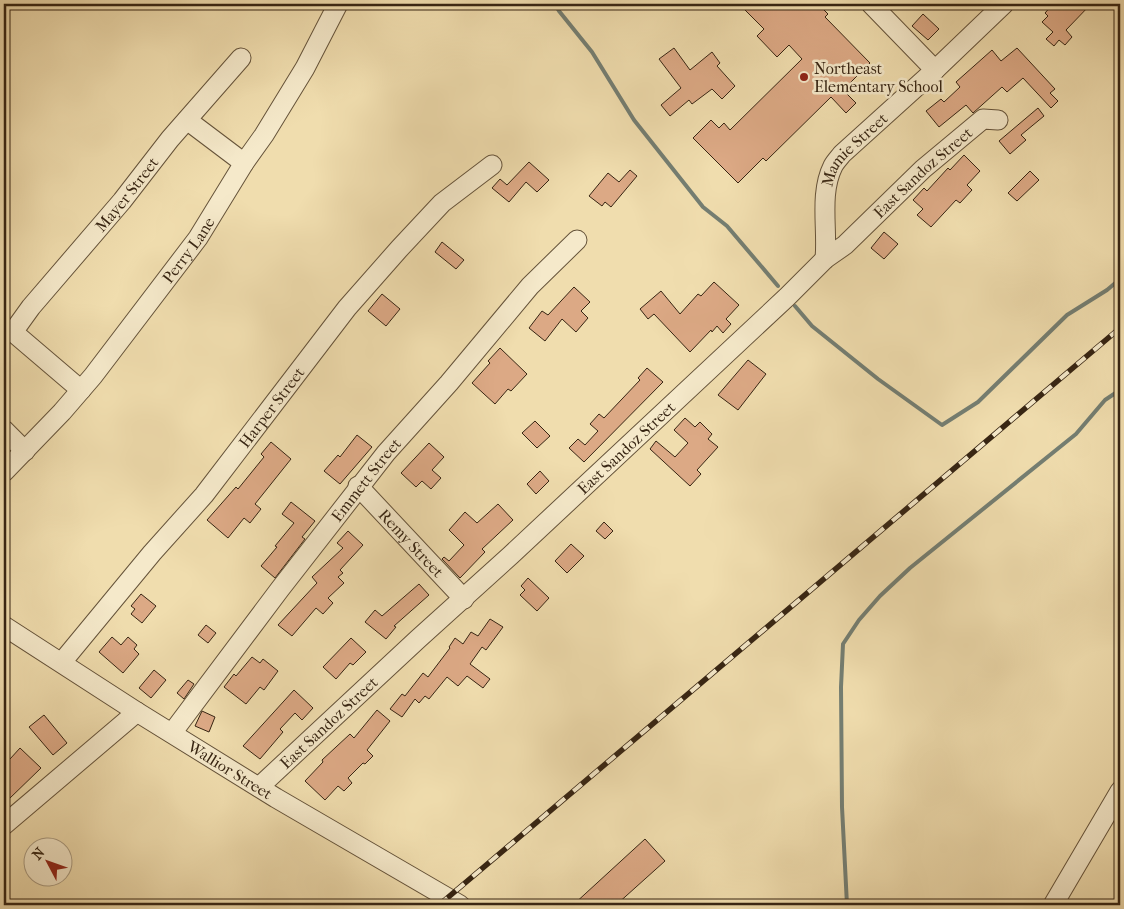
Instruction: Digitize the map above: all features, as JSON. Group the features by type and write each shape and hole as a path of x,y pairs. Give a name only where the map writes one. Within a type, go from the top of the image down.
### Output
{"street":[{"name":"Perry Lane","path":"4,472 81,390 179,263 264,135 304,68 338,4"},
{"path":"871,4 935,70"},
{"name":"Mamie Street","path":"825,259 827,242 826,197 833,166 842,154 865,132 935,70 1004,4"},
{"name":"Mayer Street","path":"81,390 30,345 12,332 31,307 122,201 170,139 241,58"},
{"name":"East Sandoz Street","path":"259,787 418,639 464,599 787,297 825,259 845,245 923,170 983,118 998,120"},
{"path":"187,120 244,164"},
{"name":"Harper Street","path":"62,662 152,553 204,494 354,301 442,203 492,165"},
{"name":"Emmett Street","path":"172,733 358,486 386,452 449,383 530,286 577,240"},
{"path":"4,430 25,450"},
{"name":"Remy Street","path":"358,486 464,599"},
{"name":"Wallior Street","path":"4,626 137,712 259,787 460,905"},
{"path":"4,825 137,712"},
{"path":"1053,905 1120,791"}],"building":[{"path":"739,4 818,4 828,14 825,17 870,63 843,90 856,103 846,113 831,97 766,161 763,158 738,183 693,138 711,120 719,128 724,123 730,130 802,59 789,45 777,57 757,36 764,29"},
{"path":"1053,4 1091,4 1066,30 1072,37 1065,45 1059,40 1054,46 1046,39 1053,32 1042,22 1048,16 1045,13"},
{"path":"923,14 939,29 928,40 912,26"},
{"path":"674,48 690,70 712,52 720,63 717,66 735,86 722,99 712,89 692,104 689,100 670,116 661,105 681,88 659,59"},
{"path":"1017,48 1055,89 1050,93 1058,101 1051,108 1023,78 1007,92 1002,87 973,113 966,105 939,127 926,111 941,99 944,102 960,87 956,82 992,50 1001,61"},
{"path":"1038,108 1044,116 1021,135 1026,140 1010,154 999,141"},
{"path":"964,155 980,171 967,185 972,190 960,203 956,200 931,227 917,215 923,209 913,200 924,188 927,191 948,168 950,170"},
{"path":"529,162 549,180 537,192 526,182 509,202 492,188 500,179 507,185"},
{"path":"630,170 637,176 611,207 605,202 602,206 589,196 608,173 619,182"},
{"path":"1030,171 1039,180 1017,201 1008,193"},
{"path":"884,232 898,244 884,259 871,248"},
{"path":"442,242 464,260 456,269 435,252"},
{"path":"714,282 739,305 726,319 731,324 723,333 717,326 690,352 654,314 648,319 640,309 661,291 680,314 698,294 701,296"},
{"path":"574,287 590,302 581,311 588,318 576,332 562,319 545,341 529,328 542,311 548,315"},
{"path":"382,294 400,309 386,326 368,311"},
{"path":"500,348 527,374 511,391 508,389 495,404 472,383 490,363 488,361"},
{"path":"748,360 766,374 738,410 718,395"},
{"path":"647,368 663,382 584,462 569,448 578,439 585,445 598,431 590,424 599,414 604,418 640,380 638,378"},
{"path":"685,418 695,427 700,422 712,434 708,439 718,447 697,470 701,474 690,486 650,449 656,441 675,457 688,443 674,430"},
{"path":"535,421 550,436 537,448 522,433"},
{"path":"357,435 372,447 340,484 324,471 338,455 340,457"},
{"path":"271,442 291,459 255,504 261,509 250,523 244,518 228,538 207,520 236,487 238,489 264,457 261,454"},
{"path":"429,443 444,457 432,470 441,478 431,489 422,481 416,487 401,473"},
{"path":"540,471 549,481 536,494 527,484"},
{"path":"291,502 315,521 302,537 305,539 275,578 261,566 294,523 282,514"},
{"path":"498,504 513,520 482,549 485,552 460,578 442,559 444,557 449,561 464,545 449,530 465,512 477,523"},
{"path":"604,522 613,531 605,539 596,531"},
{"path":"348,531 363,545 340,570 343,573 338,577 344,583 328,598 333,603 323,614 316,608 292,636 278,625 317,583 312,577 343,548 337,543"},
{"path":"571,544 584,556 567,573 555,561"},
{"path":"528,578 549,598 537,611 520,595 525,590 521,586"},
{"path":"419,584 429,595 394,626 396,627 386,639 365,622 375,610 382,616"},
{"path":"141,594 156,606 142,623 131,614 135,609 131,606"},
{"path":"490,619 503,627 486,650 482,647 470,664 490,679 483,688 467,676 458,686 447,677 429,699 425,696 419,703 415,699 402,717 390,709 402,694 405,696 423,673 428,677 450,648 455,638 463,644 471,632 478,636"},
{"path":"206,625 216,633 208,643 198,635"},
{"path":"112,637 121,645 128,637 137,645 134,649 139,654 123,673 99,652"},
{"path":"351,638 366,652 353,665 350,663 336,679 323,667"},
{"path":"252,657 260,663 263,659 278,671 264,690 260,687 246,704 224,687 234,674 236,676"},
{"path":"154,670 166,680 151,698 139,688"},
{"path":"188,680 194,684 184,699 177,693"},
{"path":"294,690 313,708 302,720 295,713 280,729 283,732 260,759 243,746"},
{"path":"377,710 390,721 367,750 373,756 348,778 352,783 344,791 338,786 325,800 305,781 323,762 322,760 350,734 354,738"},
{"path":"202,711 215,717 209,732 195,726"},
{"path":"44,715 67,743 53,755 29,727"},
{"path":"20,748 41,768 9,799 4,793 4,752 10,759"},
{"path":"645,839 665,861 616,905 573,905"}],"waterway":[{"path":"555,4 592,52 634,120 703,207 727,226 778,286"},
{"path":"795,306 812,326 878,379 942,425 978,402 1067,315 1107,290 1120,279"},
{"path":"847,905 842,807 841,687 843,644 859,620 880,596 910,568 1076,434 1105,400 1120,390"}],"railway":[{"path":"439,905 1120,328"}],"place":[{"name":"Northeast Elementary School","path":"804,77"}]}
